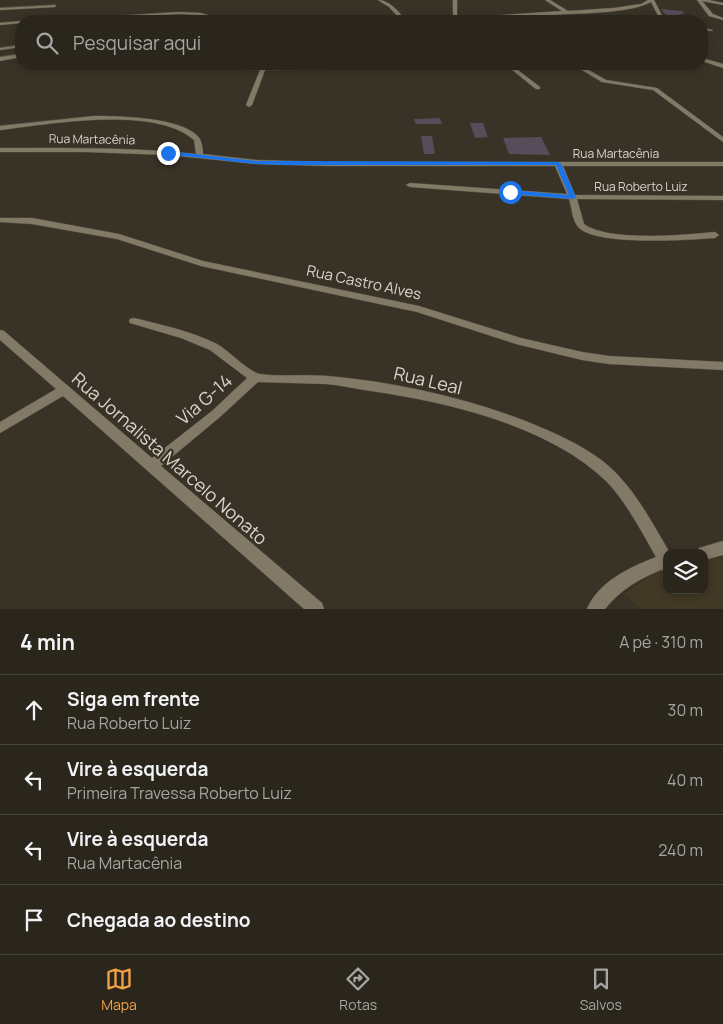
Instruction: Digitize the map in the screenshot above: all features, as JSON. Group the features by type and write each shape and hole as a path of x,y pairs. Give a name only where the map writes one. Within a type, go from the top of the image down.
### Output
{"street":[{"path":"380,0 390,6 398,15"},
{"path":"455,0 455,15"},
{"path":"547,0 568,13"},
{"path":"532,15 635,7 651,0 660,15"},
{"path":"699,0 711,15 723,19"},
{"path":"703,0 723,4"},
{"path":"0,9 55,6"},
{"path":"8,9 2,24 15,23"},
{"path":"143,15 179,13 204,15"},
{"path":"0,49 15,47"},
{"path":"0,59 15,57"},
{"path":"708,61 723,66"},
{"path":"249,105 263,70"},
{"path":"515,70 538,88"},
{"path":"585,70 604,81 655,89 723,140"},
{"path":"0,128 94,119 161,123 174,126 192,135 197,140 200,155"},
{"name":"Rua Martacênia","path":"0,150 85,150 200,155 257,162 287,163 723,164"},
{"path":"558,164 573,197 579,223 589,231 601,234 666,238 715,235"},
{"name":"Rua Roberto Luiz","path":"410,185 573,197 723,198"},
{"name":"Rua Castro Alves","path":"0,220 32,221 118,236 201,263 419,309 520,341 564,352 609,360 723,366"},
{"path":"134,321 186,335 214,347 255,378"},
{"name":"Rua Jornalista Marcelo Nonato","path":"0,334 316,609"},
{"name":"Via G-14","path":"152,466 216,414 255,378"},
{"name":"Rua Leal","path":"255,378 327,380 418,393 514,421 561,442 588,458 612,478 638,514 663,556"},
{"path":"0,428 64,390"},
{"path":"708,552 723,548"},
{"path":"595,609 620,582 642,569 663,562"}],"shaded area":[{"path":"723,556 723,609 641,609 624,594 663,569 663,594 708,594 708,558"}],"building":[{"path":"661,9 682,11 684,14 680,15 666,15"},
{"path":"440,118 442,124 416,124 414,119"},
{"path":"470,123 483,123 488,137 475,138"},
{"path":"421,136 432,136 435,154 424,154"},
{"path":"541,137 550,155 509,154 503,138"}],"route":[{"path":"168,153 257,162 287,163 558,164 573,197 510,192"}]}
